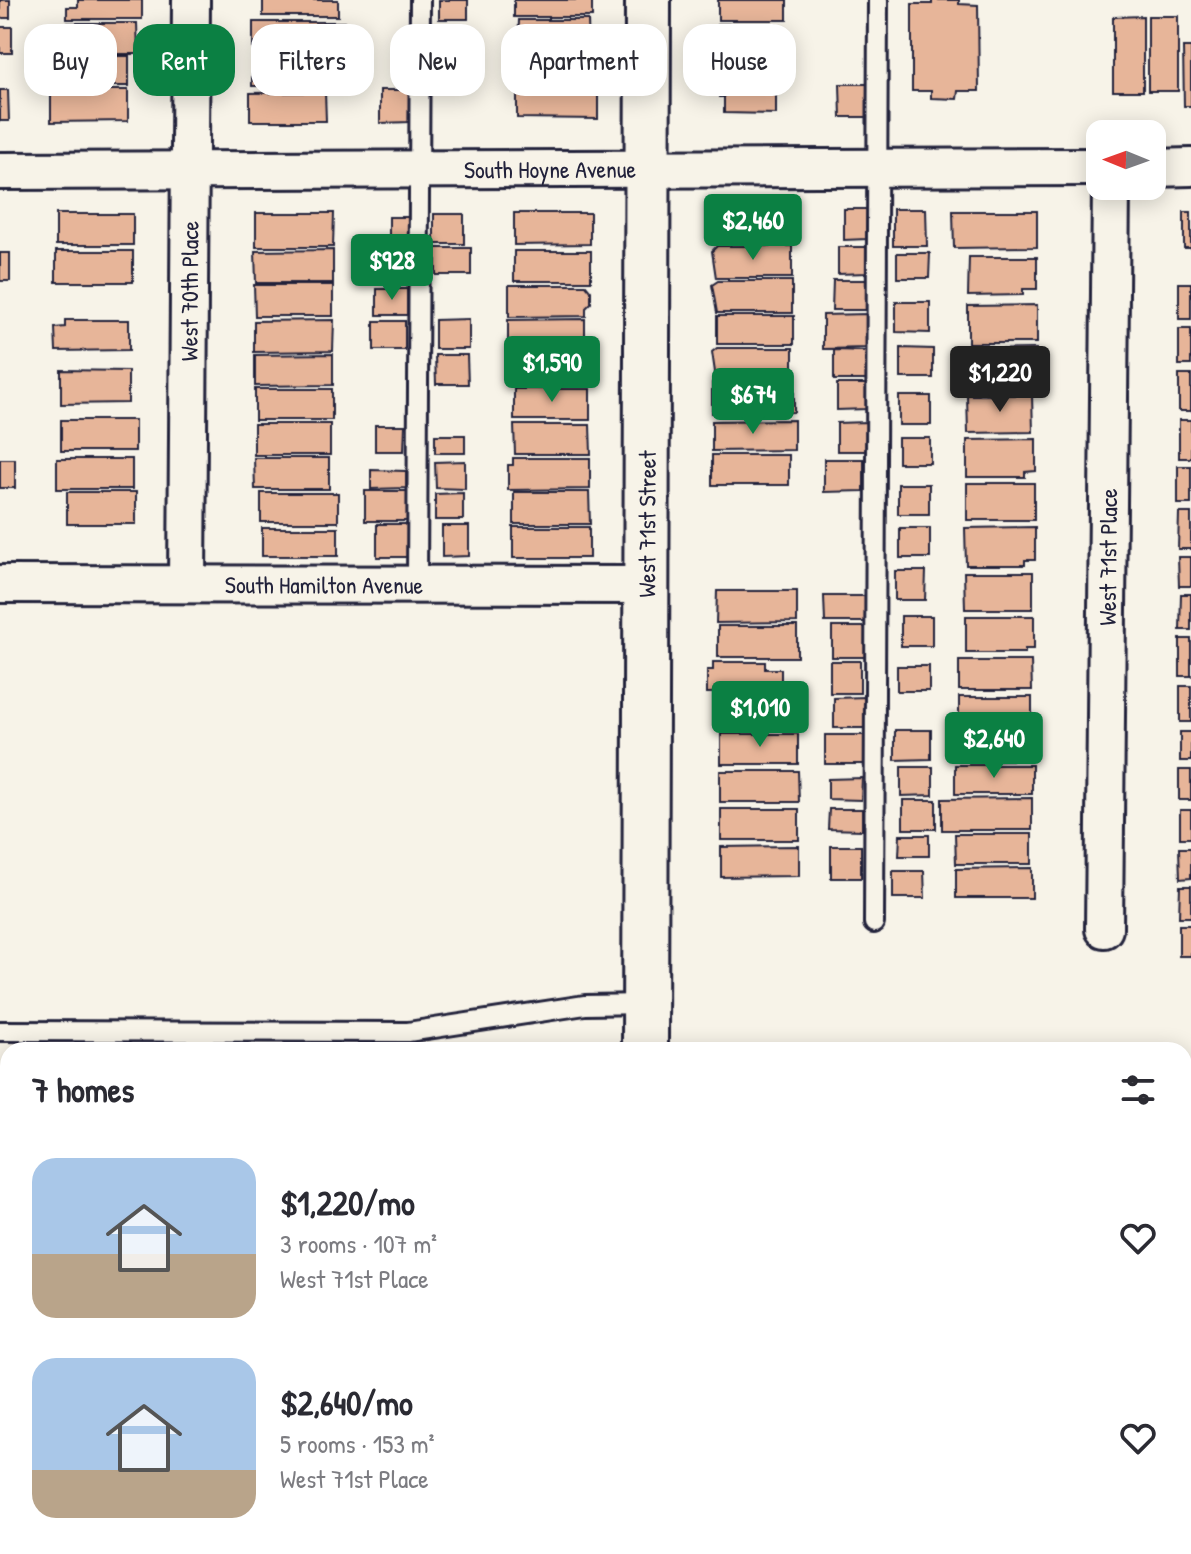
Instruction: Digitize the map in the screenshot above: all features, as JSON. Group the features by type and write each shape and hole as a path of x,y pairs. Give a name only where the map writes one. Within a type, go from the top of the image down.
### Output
{"main road":[{"name":"West 71st Street","path":"645,1042 648,0"}],"street":[{"name":"West 70th Place","path":"187,583 191,0"},
{"name":"South Hoyne Avenue","path":"0,171 1086,167"},
{"path":"1166,168 1191,167"},
{"name":"West 71st Place","path":"1104,929 1111,200"},
{"name":"South Hamilton Avenue","path":"0,584 646,585"}],"lane":[{"path":"417,583 420,0"},
{"path":"874,923 878,0"},
{"path":"0,1031 394,1033 477,1024 585,1005 645,1004"}],"building":[{"path":"0,0 10,0 10,18 0,18"},
{"path":"78,0 142,0 142,19 67,19 67,7 78,7"},
{"path":"263,0 338,0 338,16 263,16"},
{"path":"439,0 468,0 468,19 439,19"},
{"path":"514,0 592,0 592,17 514,17"},
{"path":"718,0 787,0 787,20 718,20"},
{"path":"932,0 959,0 959,4 978,5 979,91 958,91 957,99 931,98 931,91 912,91 912,4 932,4"},
{"path":"1143,16 1143,91 1113,91 1113,17"},
{"path":"1148,16 1178,16 1178,91 1148,91"},
{"path":"519,20 588,20 588,24 519,24"},
{"path":"253,22 344,22 344,24"},
{"path":"137,23 133,24 133,54 117,54 117,24 68,24"},
{"path":"0,27 12,27 12,53 0,53"},
{"path":"1183,47 1191,47 1191,106 1184,106"},
{"path":"117,56 129,56 129,86 117,86"},
{"path":"840,84 869,84 869,117 841,117"},
{"path":"0,90 8,90 9,121 0,121"},
{"path":"117,90 128,90 128,121 51,122 51,96 117,96"},
{"path":"380,90 390,90 390,96 409,96 410,122 380,123"},
{"path":"250,93 251,96 325,96 326,121 250,121"},
{"path":"517,96 598,96 598,119 517,118"},
{"path":"776,96 776,114 724,113 724,97 719,97"},
{"path":"795,209 796,242 717,243 717,235 711,230 712,214 717,210"},
{"path":"844,209 867,209 867,239 844,240"},
{"path":"893,209 926,209 927,246 893,246"},
{"path":"953,211 1037,211 1037,247 954,248"},
{"path":"1184,212 1191,212 1191,248 1184,248"},
{"path":"256,213 334,213 333,247 256,247"},
{"path":"514,213 590,213 590,244 514,245"},
{"path":"56,214 133,214 133,245 56,245"},
{"path":"434,214 464,214 464,244 434,244"},
{"path":"389,217 409,217 409,248 389,248"},
{"path":"717,246 792,246 792,278 716,278 712,251"},
{"path":"838,247 867,247 867,273 838,274"},
{"path":"436,248 471,248 471,275 436,275"},
{"path":"333,250 333,283 256,283 255,251"},
{"path":"56,251 133,251 133,282 56,282"},
{"path":"514,251 591,251 591,281 514,281"},
{"path":"0,253 10,253 10,281 0,281"},
{"path":"897,253 930,253 929,278 897,278"},
{"path":"969,257 1037,257 1037,289 1023,289 1023,295 968,296"},
{"path":"375,263 408,263 408,281 375,281"},
{"path":"833,280 866,280 866,310 832,310"},
{"path":"718,281 792,281 792,313 717,313 712,285"},
{"path":"1179,283 1191,283 1191,319 1179,319"},
{"path":"254,285 333,285 333,316 255,316"},
{"path":"509,285 586,285 591,291 591,303 586,308 586,316 509,317"},
{"path":"377,289 407,289 407,315 377,315"},
{"path":"896,302 930,302 930,333 896,332"},
{"path":"1037,305 1037,343 968,343 968,306"},
{"path":"868,314 868,348 823,349 823,315"},
{"path":"717,316 794,316 794,344 717,344"},
{"path":"469,319 469,349 435,349 435,320"},
{"path":"585,319 585,347 508,348 508,320"},
{"path":"65,320 129,320 129,350 56,351 55,328 65,327"},
{"path":"334,320 333,351 254,352 254,321"},
{"path":"374,321 405,321 405,350 374,350"},
{"path":"1179,329 1191,329 1191,365 1179,365"},
{"path":"717,348 793,348 793,379 716,379 712,352"},
{"path":"901,348 933,349 933,378 901,378"},
{"path":"1036,349 1036,382 1026,381 1026,386 967,386 967,350"},
{"path":"834,350 868,351 868,380 834,380"},
{"path":"333,354 333,385 255,386 255,355"},
{"path":"514,354 590,354 590,385 515,385"},
{"path":"435,355 467,355 468,384 436,384"},
{"path":"61,370 128,371 128,403 61,404"},
{"path":"1179,375 1191,375 1191,411 1179,411"},
{"path":"794,382 794,412 712,413 712,383"},
{"path":"837,384 867,384 867,409 837,410"},
{"path":"255,389 332,389 332,420 255,420"},
{"path":"514,389 590,389 590,420 514,420"},
{"path":"967,395 1032,395 1033,432 968,433"},
{"path":"899,396 931,396 931,425 899,425"},
{"path":"61,420 135,420 135,451 61,451"},
{"path":"794,420 794,450 712,451 712,421"},
{"path":"1179,420 1191,420 1191,458 1179,458"},
{"path":"867,422 867,451 837,451 837,423"},
{"path":"254,424 330,424 330,455 254,455"},
{"path":"375,425 405,425 404,451 375,451"},
{"path":"514,425 590,425 591,454 515,454"},
{"path":"435,435 465,435 465,453 435,453"},
{"path":"898,438 930,438 930,463 898,463"},
{"path":"1036,439 1036,471 1025,472 1025,477 967,477 967,440"},
{"path":"712,455 789,455 789,485 712,485"},
{"path":"254,458 329,458 329,489 255,489"},
{"path":"513,458 590,458 590,489 508,490 508,465 513,465"},
{"path":"0,459 15,459 15,488 0,488"},
{"path":"57,459 132,459 132,489 57,489"},
{"path":"824,459 864,459 864,491 824,492"},
{"path":"465,461 465,489 436,488 435,462"},
{"path":"1178,466 1191,466 1191,504 1178,504"},
{"path":"371,470 406,471 406,488 371,489"},
{"path":"967,483 1034,483 1034,520 967,520"},
{"path":"898,484 929,484 929,514 898,514"},
{"path":"365,491 408,491 408,521 365,521"},
{"path":"67,492 136,492 136,524 67,524"},
{"path":"514,492 589,492 590,524 514,524"},
{"path":"261,493 338,493 338,522 261,522"},
{"path":"463,493 463,520 435,520 435,494"},
{"path":"1179,513 1191,513 1191,549 1178,549"},
{"path":"377,524 408,524 408,557 377,557"},
{"path":"442,526 469,526 469,556 442,557"},
{"path":"513,527 589,527 589,558 513,558"},
{"path":"1035,527 1035,560 1025,560 1025,565 966,565 965,528"},
{"path":"262,528 338,528 338,556 262,556"},
{"path":"900,528 930,528 930,558 900,558"},
{"path":"1178,557 1191,557 1191,586 1179,586"},
{"path":"895,571 926,571 925,600 895,600"},
{"path":"964,572 1033,572 1033,609 965,609"},
{"path":"717,591 797,591 797,622 716,623"},
{"path":"1181,594 1191,594 1191,630 1180,630"},
{"path":"824,596 865,596 865,622 825,622"},
{"path":"901,616 932,616 932,646 901,646"},
{"path":"966,616 1034,616 1034,649 1025,649 1025,653 966,653"},
{"path":"718,626 797,626 797,657 718,657"},
{"path":"832,627 865,627 865,657 832,657"},
{"path":"1180,639 1191,639 1191,676 1180,676"},
{"path":"830,661 860,661 860,693 830,693"},
{"path":"959,661 1031,661 1032,690 959,690"},
{"path":"713,662 765,662 765,669 781,669 781,692 707,693 707,670 713,670"},
{"path":"897,666 929,666 929,691 897,691"},
{"path":"1180,686 1191,686 1191,722 1180,722"},
{"path":"721,697 798,697 798,727 721,727"},
{"path":"866,697 866,728 834,728 834,698"},
{"path":"959,697 1032,697 1032,725 959,725"},
{"path":"895,730 931,730 931,759 895,760"},
{"path":"955,730 1032,730 1032,760 955,760"},
{"path":"1180,732 1191,732 1191,761 1180,761"},
{"path":"721,734 798,734 798,764 721,764"},
{"path":"825,735 866,735 866,764 825,764"},
{"path":"955,765 1032,765 1032,794 955,794"},
{"path":"901,767 933,767 933,795 901,796"},
{"path":"1179,770 1191,770 1191,800 1179,800"},
{"path":"720,771 798,771 799,802 720,802"},
{"path":"862,778 861,800 828,799 828,779"},
{"path":"1032,798 1032,830 942,830 942,799"},
{"path":"903,800 936,800 936,829 903,829"},
{"path":"721,809 799,809 799,840 721,840"},
{"path":"829,809 862,809 862,830 828,829"},
{"path":"1180,810 1191,810 1191,838 1180,838"},
{"path":"955,834 1032,834 1032,864 956,864"},
{"path":"900,835 929,835 929,856 899,856"},
{"path":"799,846 799,876 721,877 721,847"},
{"path":"831,846 861,846 861,878 831,878"},
{"path":"1179,848 1191,848 1191,878 1180,879"},
{"path":"1032,868 1032,898 956,898 956,869"},
{"path":"893,871 924,871 925,898 893,898"},
{"path":"1180,886 1191,886 1191,917 1179,917"},
{"path":"1179,925 1191,925 1191,956 1179,956"}]}
